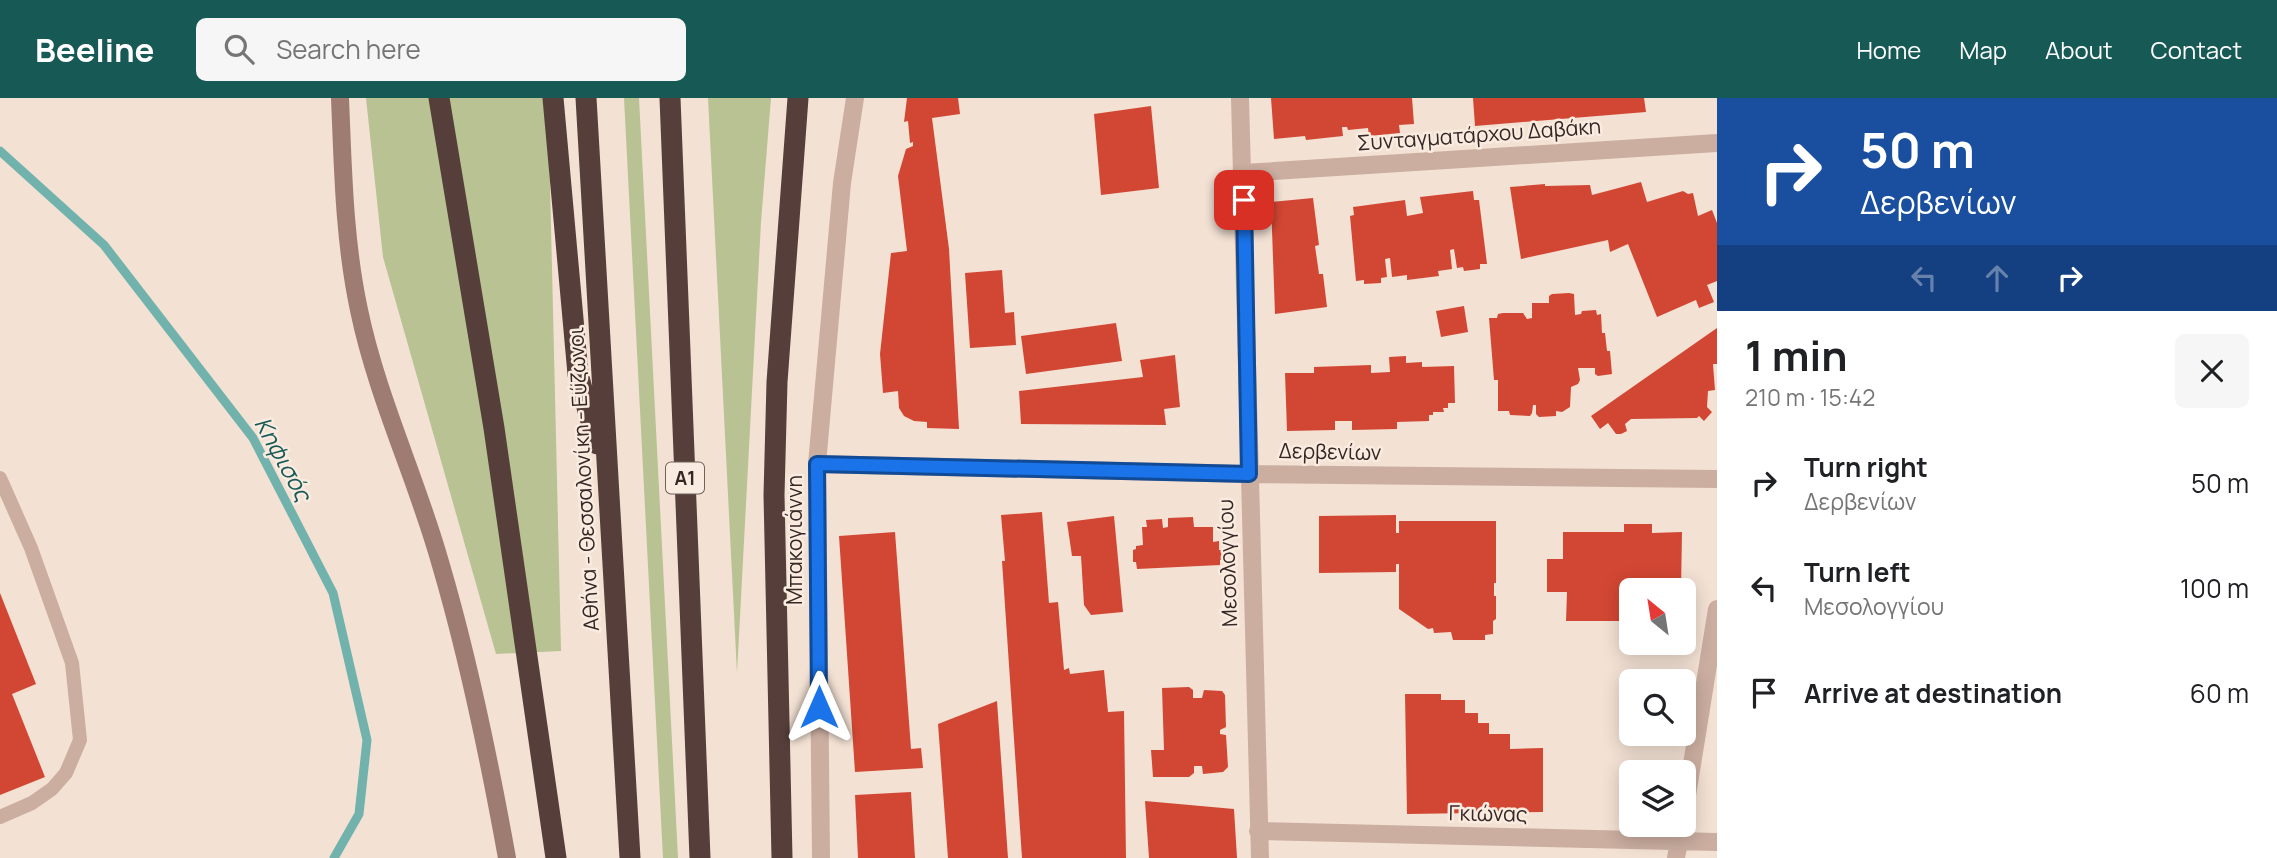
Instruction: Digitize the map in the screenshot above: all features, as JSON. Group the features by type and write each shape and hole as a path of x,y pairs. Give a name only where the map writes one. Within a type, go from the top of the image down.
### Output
{"highway":[{"path":"439,98 494,428 556,858"},
{"path":"553,98 578,374 609,486"},
{"name":"Αθήνα - Θεσσαλονίκη - Εύζωνοι","path":"586,98 630,858"},
{"name":"Α1","path":"670,98 700,858"},
{"path":"782,858 775,470 777,382 798,98"}],"main road":[{"path":"340,98 345,220 359,308 374,370 440,561 485,737 507,858"}],"street":[{"name":"Μπακογιάννη","path":"821,858 817,464 842,183 855,98"},
{"name":"Μεσολογγίου","path":"1240,98 1260,858"},
{"name":"Συνταγματάρχου Δαβάκη","path":"1243,173 1717,143"},
{"name":"Δερβενίων","path":"817,464 1249,474 1717,479"},
{"path":"1693,760 1717,609"},
{"name":"Γκιώνας","path":"1258,831 1717,842"}],"lane":[{"path":"0,478 31,548 72,663 80,740 66,774 52,789 32,803 0,817"}],"green space":[{"path":"366,98 548,98 561,651 496,654 383,257"},
{"path":"624,98 639,98 678,858 663,858"},
{"path":"708,98 771,98 761,222 737,673"}],"building":[{"path":"907,98 958,98 960,114 932,118 949,249 959,429 927,428 927,422 914,421 904,416 899,408 898,391 883,393 880,354 891,253 907,251 898,176 906,149 913,146 913,142 910,143 908,121 904,122"},
{"path":"1271,98 1412,98 1414,124 1399,125 1400,133 1369,136 1368,128 1348,130 1347,127 1342,127 1343,136 1306,140 1305,136 1274,139"},
{"path":"1473,98 1644,98 1646,112 1475,126"},
{"path":"1151,106 1159,188 1101,195 1094,114"},
{"path":"1641,182 1647,202 1683,191 1693,193 1698,216 1712,210 1717,223 1717,281 1707,285 1714,302 1699,308 1696,300 1657,317 1628,244 1610,252 1608,240 1521,259 1510,187 1545,184 1590,185 1592,195"},
{"path":"1473,191 1474,200 1479,200 1487,264 1480,264 1480,269 1464,271 1463,267 1457,268 1454,249 1450,250 1452,269 1438,271 1439,276 1407,280 1407,275 1392,277 1390,258 1385,259 1387,277 1381,278 1381,283 1364,284 1364,280 1356,281 1350,216 1354,215 1353,207 1405,200 1407,216 1423,213 1420,197"},
{"path":"1313,198 1319,245 1315,246 1319,274 1323,274 1327,307 1275,314 1271,202"},
{"path":"1002,270 1005,313 1014,312 1016,345 970,348 965,273"},
{"path":"1552,294 1574,294 1575,315 1581,314 1582,311 1596,310 1597,315 1601,314 1602,333 1605,333 1607,351 1610,351 1612,374 1598,376 1595,374 1595,368 1578,368 1580,380 1571,387 1570,407 1562,412 1556,411 1556,416 1539,417 1536,414 1536,405 1533,405 1530,416 1498,411 1498,380 1494,380 1489,318 1497,318 1498,314 1503,313 1523,313 1527,319 1532,318 1532,303 1549,303 1549,296"},
{"path":"1464,306 1468,332 1441,337 1436,311"},
{"path":"1116,323 1122,361 1026,374 1021,336"},
{"path":"1717,328 1717,364 1713,364 1715,390 1708,391 1707,407 1712,412 1704,421 1699,416 1631,419 1625,424 1627,431 1621,434 1616,434 1608,423 1600,429 1591,416"},
{"path":"1175,355 1180,407 1164,409 1166,425 1021,424 1019,391 1143,377 1140,360"},
{"path":"1406,356 1406,363 1422,362 1422,367 1454,366 1455,403 1448,403 1448,408 1443,408 1444,412 1433,412 1433,415 1429,415 1429,421 1397,422 1397,429 1352,430 1352,421 1335,421 1335,430 1287,431 1285,373 1314,373 1314,367 1371,365 1371,373 1390,372 1389,357"},
{"path":"1042,512 1049,603 1058,602 1064,670 1069,668 1070,674 1104,670 1108,712 1124,711 1126,858 1022,858 1001,515"},
{"path":"1396,515 1396,533 1399,533 1399,521 1496,521 1496,619 1493,621 1493,634 1485,635 1485,640 1453,640 1451,632 1434,633 1433,628 1428,629 1399,609 1399,564 1396,564 1396,572 1319,573 1319,516"},
{"path":"1114,516 1123,612 1091,615 1084,605 1081,556 1072,556 1067,522"},
{"path":"1193,517 1194,527 1213,527 1213,542 1219,541 1219,550 1224,550 1224,560 1220,560 1220,565 1137,569 1136,562 1133,562 1133,550 1136,546 1143,545 1142,527 1147,527 1146,520 1162,519 1163,528 1168,527 1168,518"},
{"path":"1624,524 1652,524 1652,533 1682,532 1681,578 1619,578 1619,621 1566,621 1567,592 1547,592 1547,559 1563,559 1563,532 1624,532"},
{"path":"895,532 911,749 921,748 923,768 855,772 839,536"},
{"path":"0,593 36,684 12,694 45,777 0,795"},
{"path":"1189,687 1193,690 1193,698 1202,698 1204,690 1222,691 1225,695 1226,727 1220,730 1220,734 1226,735 1228,767 1223,772 1203,774 1202,766 1194,766 1194,773 1189,777 1153,777 1151,750 1164,750 1162,688"},
{"path":"1405,694 1441,694 1441,700 1465,700 1465,713 1478,713 1478,723 1489,723 1489,734 1510,734 1510,749 1543,748 1543,812 1407,814"},
{"path":"997,701 1008,858 948,858 938,724"},
{"path":"911,792 915,858 858,858 855,795"},
{"path":"1145,801 1234,809 1237,858 1149,858"}],"waterway":[{"name":"Κηφισός","path":"0,151 104,245 253,438 333,593 367,740 359,814 334,858"}],"route":[{"path":"819,707 817,464 1249,474 1244,200"}]}
